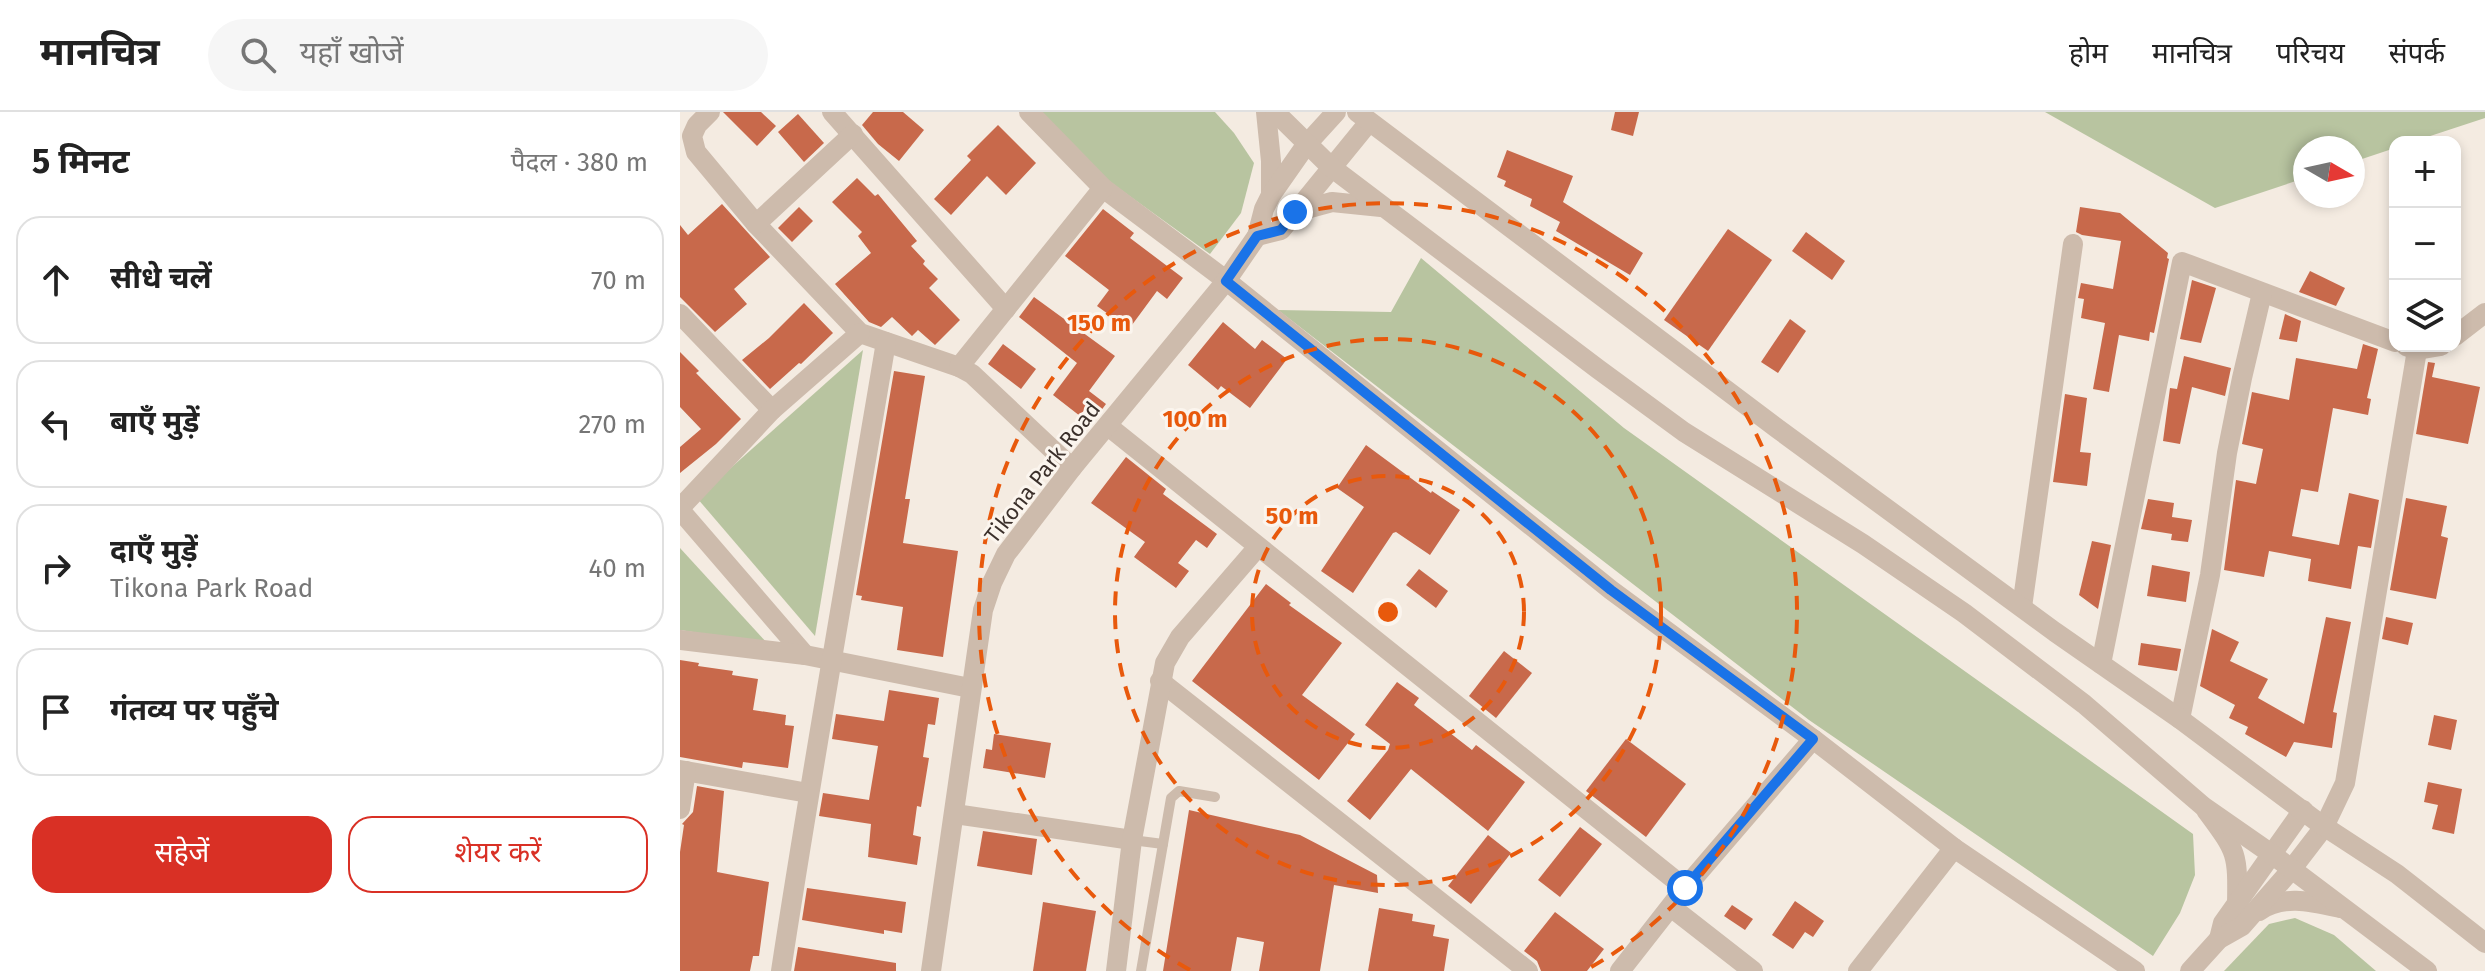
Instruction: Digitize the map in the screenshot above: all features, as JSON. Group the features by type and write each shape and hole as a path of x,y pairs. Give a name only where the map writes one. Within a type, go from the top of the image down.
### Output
{"street":[{"path":"710,112 694,129 692,144 756,224 860,333 959,367 987,385 1072,468"},
{"path":"832,112 1006,309"},
{"path":"1029,112 1103,188 1226,281 1611,590 1954,848 2135,971"},
{"name":"Tikona Park Road","path":"1266,112 1271,195"},
{"path":"1275,112 1306,145 1381,207 1684,432 1863,544 1964,613 2084,704 2236,832 2273,855 2427,971"},
{"name":"Tikona Park Road","path":"931,971 983,610 999,566 1072,468 1226,281 1257,236 1271,195 1306,145 1336,112"},
{"path":"1363,117 1778,429 2180,719 2324,827 2397,874 2485,943"},
{"name":"Tikona Park Road","path":"1257,236 1281,230 1331,167 1363,117"},
{"path":"756,224 853,134"},
{"path":"959,367 1103,188"},
{"name":"Tikona Park Road","path":"1295,212 1332,202 1381,207"},
{"path":"2022,607 2073,244"},
{"path":"2101,664 2181,264 2185,262 2389,340"},
{"path":"2180,719 2210,575 2236,408 2262,293"},
{"path":"2461,331 2485,313"},
{"path":"680,314 772,410"},
{"path":"805,655 680,509 772,410 860,333"},
{"path":"781,971 808,793 886,342"},
{"path":"2241,913 2291,870 2324,827 2339,800 2348,774 2410,352"},
{"path":"1108,426 1685,888"},
{"path":"1116,971 1132,840 1165,663 1180,637 1257,548"},
{"path":"680,640 805,655 970,688"},
{"path":"1160,681 1528,971"},
{"path":"1620,971 1685,888 1813,739"},
{"path":"680,809 683,771 808,793"},
{"path":"2204,807 2235,852 2241,913"},
{"path":"2190,971 2219,939 2236,931 2241,913 2273,855 2303,810"},
{"path":"955,814 1132,840"},
{"path":"1858,971 1954,848"},
{"path":"2241,913 2286,901 2306,901 2340,908"},
{"path":"1671,907 1753,971"}],"lane":[{"path":"1141,971 1173,794 1179,791 1215,797"},
{"path":"1132,840 1163,844"}],"green space":[{"path":"1041,112 1215,112 1254,163 1241,213 1210,254 1099,174"},
{"path":"2045,112 2485,112 2485,118 2430,136 2389,136 2389,150 2365,158 2365,136 2293,136 2293,182 2215,208"},
{"path":"1421,258 1624,428 2193,834 2195,875 2180,913 2153,956 1809,720 1278,310 1391,312"},
{"path":"863,350 815,636 697,498"},
{"path":"680,548 768,644 680,630"},
{"path":"2295,918 2334,935 2376,971 2224,971 2269,924"}],"building":[{"path":"723,112 761,112 776,126 757,146"},
{"path":"873,112 903,112 924,130 899,161 878,144 862,125"},
{"path":"1615,112 1639,112 1633,136 1611,130"},
{"path":"798,114 824,143 804,162 778,132"},
{"path":"998,125 1036,163 1006,195 987,176 951,215 934,199 971,160 967,156"},
{"path":"1507,150 1573,176 1563,202 1643,253 1630,275 1556,231 1560,222 1530,206 1532,199 1504,186 1506,181 1497,177"},
{"path":"857,178 875,196 878,194 917,241 911,246 938,279 929,288 960,320 935,345 918,330 912,336 892,317 881,327 869,322 835,284 871,253 858,236 862,232 832,202"},
{"path":"722,204 770,257 734,289 747,304 715,332 680,297 680,225 688,235"},
{"path":"799,207 813,221 792,242 778,228"},
{"path":"2080,207 2120,213 2168,253 2169,259 2154,333 2150,332 2149,341 2119,335 2109,392 2093,389 2105,323 2081,318 2084,299 2078,298 2081,283 2113,289 2121,241 2076,232"},
{"path":"1103,209 1134,233 1130,238 1183,278 1167,299 1157,291 1129,329 1097,306 1109,290 1065,256"},
{"path":"1728,229 1772,260 1708,351 1664,320"},
{"path":"1806,232 1845,261 1832,280 1792,251"},
{"path":"2310,271 2345,288 2336,306 2299,292"},
{"path":"2192,280 2216,288 2201,343 2180,339"},
{"path":"1034,297 1115,356 1089,391 1106,404 1097,416 1086,407 1080,416 1053,395 1077,363 1019,317"},
{"path":"804,303 833,333 770,389 742,360"},
{"path":"2285,314 2301,321 2297,342 2279,339"},
{"path":"1790,319 1806,331 1778,373 1761,362"},
{"path":"1223,322 1255,349 1262,340 1287,359 1250,408 1221,386 1218,390 1188,365"},
{"path":"1003,344 1036,369 1021,389 988,364"},
{"path":"2363,344 2378,349 2367,398 2371,399 2368,415 2333,408 2318,492 2301,489 2292,536 2339,545 2349,493 2379,500 2371,548 2358,546 2351,589 2308,581 2311,559 2269,551 2264,577 2224,570 2236,480 2256,484 2263,449 2242,444 2252,392 2289,400 2296,358 2357,369"},
{"path":"680,352 741,419 680,473 680,447 701,429 680,407"},
{"path":"2184,356 2231,368 2225,396 2192,387 2180,444 2163,441 2170,388 2177,389"},
{"path":"2428,362 2435,363 2432,377 2480,387 2468,444 2416,434"},
{"path":"894,371 925,376 905,499 910,499 903,543 958,551 943,657 897,650 903,607 861,600 862,596 856,595"},
{"path":"2065,394 2087,398 2080,452 2091,453 2087,486 2053,482"},
{"path":"1366,445 1431,493 1460,510 1430,555 1393,533 1353,593 1321,571 1364,507 1337,488"},
{"path":"1126,457 1166,489 1163,494 1217,534 1207,548 1196,540 1178,563 1189,571 1176,588 1134,557 1145,542 1091,503"},
{"path":"2406,498 2447,506 2441,536 2448,538 2436,599 2390,590"},
{"path":"2148,499 2174,503 2172,517 2192,520 2188,542 2171,540 2172,534 2141,529"},
{"path":"2092,541 2111,545 2098,609 2079,595"},
{"path":"2152,565 2190,572 2186,602 2147,596"},
{"path":"1419,569 1448,591 1436,608 1406,585"},
{"path":"1266,584 1291,603 1289,605 1342,643 1302,695 1355,734 1319,780 1192,681"},
{"path":"2326,617 2351,622 2333,712 2337,713 2332,748 2294,742 2286,757 2245,734 2248,727 2229,718 2235,705 2200,686 2212,629 2239,642 2230,661 2268,679 2258,698 2304,724"},
{"path":"2386,617 2413,623 2408,645 2382,639"},
{"path":"2141,643 2181,649 2177,671 2138,665"},
{"path":"1504,651 1532,673 1496,718 1469,696"},
{"path":"680,660 758,679 753,710 786,715 785,725 794,726 788,768 743,762 742,768 680,757"},
{"path":"1397,682 1419,698 1414,705 1472,750 1476,745 1525,782 1488,831 1411,769 1370,820 1347,801 1388,750 1390,744 1365,725"},
{"path":"889,690 939,698 935,725 928,724 923,757 929,758 913,835 921,837 917,865 868,857 871,824 819,816 823,793 869,800 878,746 832,739 836,714 884,721"},
{"path":"2434,715 2457,720 2451,750 2428,745"},
{"path":"994,734 1051,743 1045,778 983,768 986,749 992,750"},
{"path":"1626,739 1686,784 1646,837 1586,791"},
{"path":"2428,782 2462,789 2454,834 2432,829 2438,805 2424,802"},
{"path":"697,786 724,791 717,872 769,882 759,956 753,956 750,971 680,971 682,824 693,812"},
{"path":"1189,810 1300,835 1377,875 1378,893 1334,885 1320,971 1259,971 1264,942 1237,937 1231,971 1163,971"},
{"path":"1580,827 1602,844 1560,897 1538,880"},
{"path":"983,831 1037,839 1032,875 977,866"},
{"path":"1488,835 1511,853 1471,904 1448,886"},
{"path":"807,888 906,902 902,933 884,930 884,934 802,920"},
{"path":"1795,901 1824,921 1813,937 1805,932 1793,949 1772,935"},
{"path":"1043,902 1096,911 1086,971 1033,971"},
{"path":"1732,905 1753,919 1745,930 1724,916"},
{"path":"1379,908 1413,914 1412,921 1435,925 1433,936 1449,939 1444,971 1368,971"},
{"path":"1555,912 1604,949 1587,971 1541,971 1537,961 1524,951"},
{"path":"798,947 896,963 896,971 794,971"}],"route":[{"path":"1295,212 1281,230 1257,236 1226,281 1611,590 1813,739 1685,888"}]}
